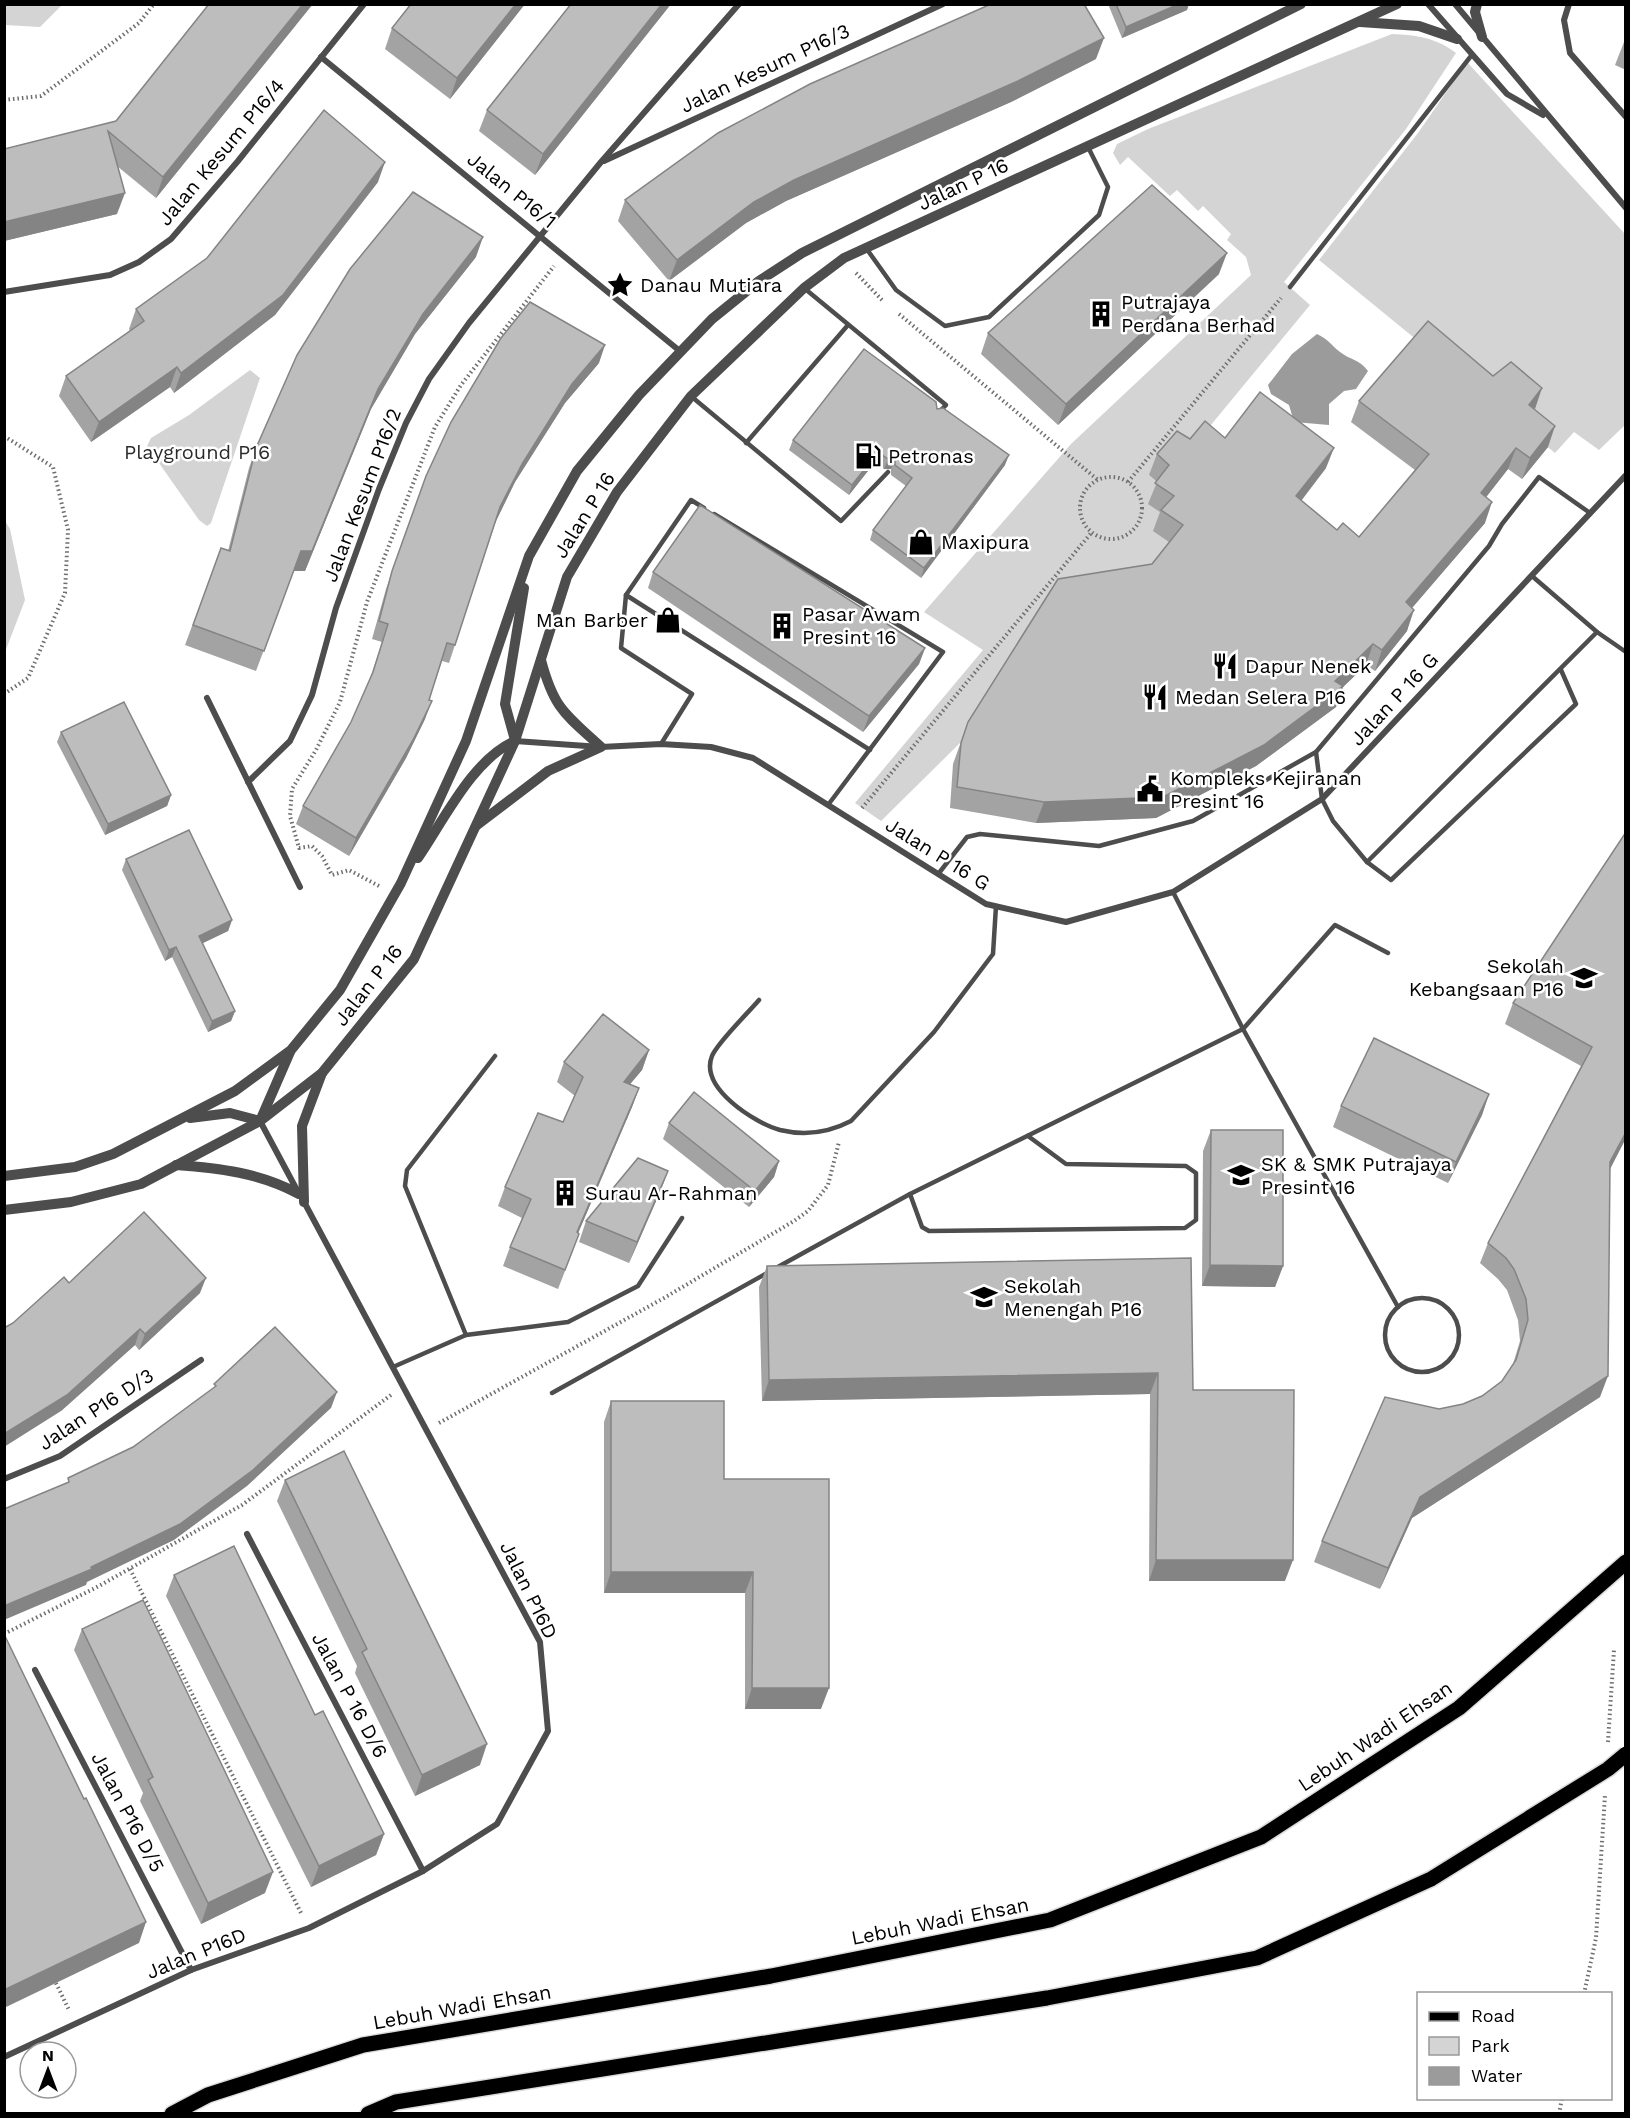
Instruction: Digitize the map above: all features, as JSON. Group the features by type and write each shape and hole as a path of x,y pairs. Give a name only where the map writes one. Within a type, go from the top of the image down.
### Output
{"main road":[{"name":"Lebuh Wadi Ehsan","path":"172,2114 208,2095 363,2045 771,1976 1050,1920 1261,1837 1459,1708 1626,1562"},
{"path":"368,2114 396,2102 1047,1998 1257,1958 1431,1879 1608,1769 1626,1754"}],"street":[{"name":"Jalan Kesum P16/4","path":"4,292 110,275 139,262 171,239 238,161 364,4"},
{"name":"Jalan Kesum P16/3","path":"541,235 601,162 739,4"},
{"name":"Jalan Kesum P16/3","path":"601,162 943,4"},
{"name":"Jalan P 16","path":"4,1176 75,1167 113,1154 234,1091 291,1050 340,990 401,883 466,741 529,556 577,471 639,395 712,319 759,281 802,253 1300,4"},
{"name":"Jalan P 16","path":"4,1210 71,1202 141,1184 260,1121 322,1073 414,959 515,741 567,577 617,492 691,396 804,288 844,258 1397,4"},
{"path":"1428,4 1471,56 1507,94 1546,116"},
{"path":"1455,4 1546,116 1625,206"},
{"path":"1477,4 1475,12 1482,37"},
{"path":"1569,4 1564,20 1570,53 1626,117"},
{"path":"1359,22 1419,26 1457,39"},
{"name":"Jalan P16/1","path":"321,57 681,352"},
{"name":"Jalan Kesum P16/2","path":"248,782 290,741 312,695 336,608 379,489 406,423 429,379 541,235"},
{"name":"Jalan P 16 G","path":"515,741 602,747 661,744 711,747 753,758 986,904 1066,922 1173,892 1322,799 1626,475"},
{"path":"401,883 484,762 500,747 515,741 505,704 529,556"},
{"path":"476,826 548,771 602,747 561,711 549,688 541,659"},
{"path":"207,698 300,887"},
{"path":"178,1120 230,1113 260,1121 291,1050"},
{"path":"176,1165 235,1171 266,1178 302,1198 303,1126 322,1073"},
{"name":"Jalan P16D","path":"4,2056 191,1970 309,1928 423,1871 496,1824 548,1731 540,1642 260,1121"},
{"name":"Jalan P16 D/3","path":"4,1479 60,1456 201,1360"},
{"name":"Jalan P 16 D/6","path":"247,1534 423,1871"},
{"name":"Jalan P16 D/5","path":"35,1670 191,1970"}],"lane":[{"path":"1290,287 1471,56"},
{"path":"866,249 896,290 945,326 989,317 1099,215 1108,187 1088,147"},
{"path":"804,288 946,405 936,415"},
{"path":"746,443 848,325"},
{"path":"691,396 841,521 888,472"},
{"path":"939,873 967,837 980,834 1099,846 1193,821 1316,752 1490,546 1502,524 1539,477 1590,513"},
{"path":"661,744 692,694 621,648 626,595 691,500 943,652 828,805"},
{"path":"1532,576 1598,632 1626,652"},
{"path":"626,595 870,750"},
{"path":"1367,862 1598,632"},
{"path":"1316,752 1322,799 1333,821 1367,862 1390,880 1576,704 1561,670"},
{"path":"1173,892 1243,1029 1398,1307"},
{"path":"759,1000 712,1056 710,1069 716,1085 740,1111 780,1130 807,1133 835,1129 851,1121 934,1032 993,954 996,906"},
{"path":"552,1393 910,1194 1243,1029 1335,926 1388,953"},
{"path":"466,1335 405,1186 407,1170 495,1056"},
{"path":"910,1194 922,1227 929,1231 1185,1228 1196,1220 1196,1173 1186,1166 1066,1164 1028,1136"},
{"path":"393,1367 466,1335 568,1322 639,1286 682,1218"},
{"path":"1431,1299 1450,1311 1459,1333 1453,1355 1446,1364 1424,1372 1412,1371 1393,1359 1384,1338 1390,1315 1398,1307 1408,1301 1431,1299"}],"path":[{"path":"4,100 41,96 140,23 154,4"},
{"path":"394,895 348,870 332,875 322,856 312,846 299,848 290,816 292,789 316,750 340,702 368,602 435,426 461,385 564,254"},
{"path":"844,258 872,291 1098,480"},
{"path":"1128,482 1290,287"},
{"path":"4,436 53,467 68,530 65,592 28,678 4,694"},
{"path":"1109,477 1128,482 1140,497 1142,507 1136,526 1120,537 1101,537 1085,524 1080,504 1090,485 1098,480 1109,477"},
{"path":"852,820 1092,532"},
{"path":"427,1430 664,1298 808,1211 828,1185 838,1143 851,1121"},
{"path":"4,1634 130,1569 242,1505 403,1385"},
{"path":"130,1569 309,1928"},
{"path":"1608,1752 1614,1650"},
{"path":"1584,1992 1596,1938 1606,1786"},
{"path":"50,1971 76,2024"}],"green space":[{"path":"4,5 62,5 40,27 5,25"},
{"path":"1392,34 1426,38 1456,53 1406,129 1284,282 1310,305 1182,460 1149,475 1161,486 1175,545 960,743 881,821 855,803 983,650 924,612 1071,444 1251,275 1246,257 1227,240 1231,234 1203,206 1198,211 1177,190 1170,196 1128,157 1120,165 1113,153 1117,144 1148,129"},
{"path":"1467,62 1625,234 1625,425 1599,450 1574,432 1555,453 1319,260 1418,133"},
{"name":"Playground P16","path":"250,370 260,378 211,523 207,526 199,520 147,446 151,438 189,415"},
{"path":"5,521 10,529 25,600 5,652"}],"water":[{"path":"1317,334 1368,371 1356,389 1344,391 1329,404 1329,425 1294,422 1289,405 1271,394 1268,385 1292,354"}],"building":[{"path":"209,4 303,4 163,177 108,131 125,193 4,222 4,149 116,121"},
{"path":"411,4 516,4 457,78 392,28"},
{"path":"571,4 662,4 543,154 487,110"},
{"path":"991,4 1084,4 1104,38 1018,81 794,180 754,202 677,260 625,200 718,133 810,84"},
{"path":"1116,4 1179,4 1126,27"},
{"path":"324,110 385,162 283,295 181,373 177,367 99,422 66,376 144,321 136,309 207,258"},
{"name":"Putrajaya Perdana Berhad","path":"1152,185 1227,253 1066,404 988,333"},
{"path":"413,192 483,237 423,314 378,389 312,551 301,551 264,651 193,625 221,548 230,551 256,448 297,355 350,269"},
{"path":"530,302 605,345 572,384 522,464 500,507 455,645 447,643 429,700 432,701 413,740 356,838 303,806 351,722 373,672 388,624 379,621 392,571 426,476 451,422 501,338"},
{"path":"1428,321 1493,376 1511,362 1542,388 1529,405 1555,426 1530,458 1516,448 1481,493 1492,502 1406,602 1414,610 1382,650 1373,644 1335,681 1343,686 1264,745 1163,797 1044,802 957,787 961,743 968,722 1058,579 1152,564 1183,525 1161,510 1174,496 1155,483 1169,465 1157,454 1177,431 1190,439 1205,421 1225,438 1260,392 1334,448 1296,496 1337,530 1343,523 1359,537 1429,454 1359,401"},
{"path":"864,349 936,402 937,409 943,408 1009,455 924,568 873,530 912,478 895,465 895,459 888,459 878,452 852,485 793,440"},
{"name":"Pasar Awam Presint 16","path":"700,505 925,648 869,716 653,572"},
{"path":"124,702 171,795 108,824 61,732"},
{"path":"189,830 232,920 199,936 235,1011 212,1021 176,947 169,950 126,859"},
{"path":"1626,832 1626,1132 1610,1162 1608,1376 1420,1497 1388,1568 1322,1541 1385,1397 1439,1409 1463,1404 1482,1396 1502,1381 1516,1360 1528,1320 1526,1299 1514,1269 1506,1258 1488,1243 1592,1047 1513,1003"},
{"name":"Surau Ar-Rahman","path":"603,1014 649,1050 624,1082 639,1088 577,1232 579,1234 565,1270 510,1247 531,1199 505,1187 538,1113 563,1122 583,1077 564,1062"},
{"path":"1374,1038 1489,1094 1456,1162 1341,1106"},
{"path":"694,1092 779,1161 755,1191 669,1123"},
{"path":"1211,1130 1283,1130 1283,1266 1210,1265"},
{"path":"638,1158 668,1171 637,1242 586,1221"},
{"path":"144,1212 206,1278 145,1334 140,1329 67,1395 4,1434 4,1328 13,1323 64,1277 69,1283"},
{"path":"1191,1258 1193,1390 1294,1390 1293,1560 1156,1560 1158,1373 769,1380 767,1266"},
{"path":"275,1327 337,1392 253,1470 180,1524 91,1567 92,1569 4,1606 4,1509 69,1482 68,1478 133,1447 216,1386 214,1384"},
{"path":"611,1401 724,1401 724,1479 829,1479 829,1688 752,1688 753,1572 611,1572"},
{"path":"344,1451 487,1744 422,1775 362,1652 367,1649 285,1480"},
{"path":"234,1546 315,1715 323,1711 384,1834 319,1866 174,1575"},
{"path":"143,1600 273,1872 208,1903 148,1780 153,1777 82,1629"},
{"path":"4,1634 146,1922 4,1990"}],"place":[{"name":"Danau Mutiara","path":"620,285"},
{"name":"Putrajaya Perdana Berhad","path":"1101,314"},
{"name":"Petronas","path":"868,456"},
{"name":"Maxipura","path":"921,542"},
{"name":"Man Barber","path":"668,620"},
{"name":"Pasar Awam Presint 16","path":"782,626"},
{"name":"Dapur Nenek","path":"1225,666"},
{"name":"Medan Selera P16","path":"1155,697"},
{"name":"Kompleks Kejiranan Presint 16","path":"1150,789"},
{"name":"Sekolah Kebangsaan P16","path":"1584,978"},
{"name":"SK & SMK Putrajaya Presint 16","path":"1241,1175"},
{"name":"Surau Ar-Rahman","path":"565,1193"},
{"name":"Sekolah Menengah P16","path":"984,1297"}]}
